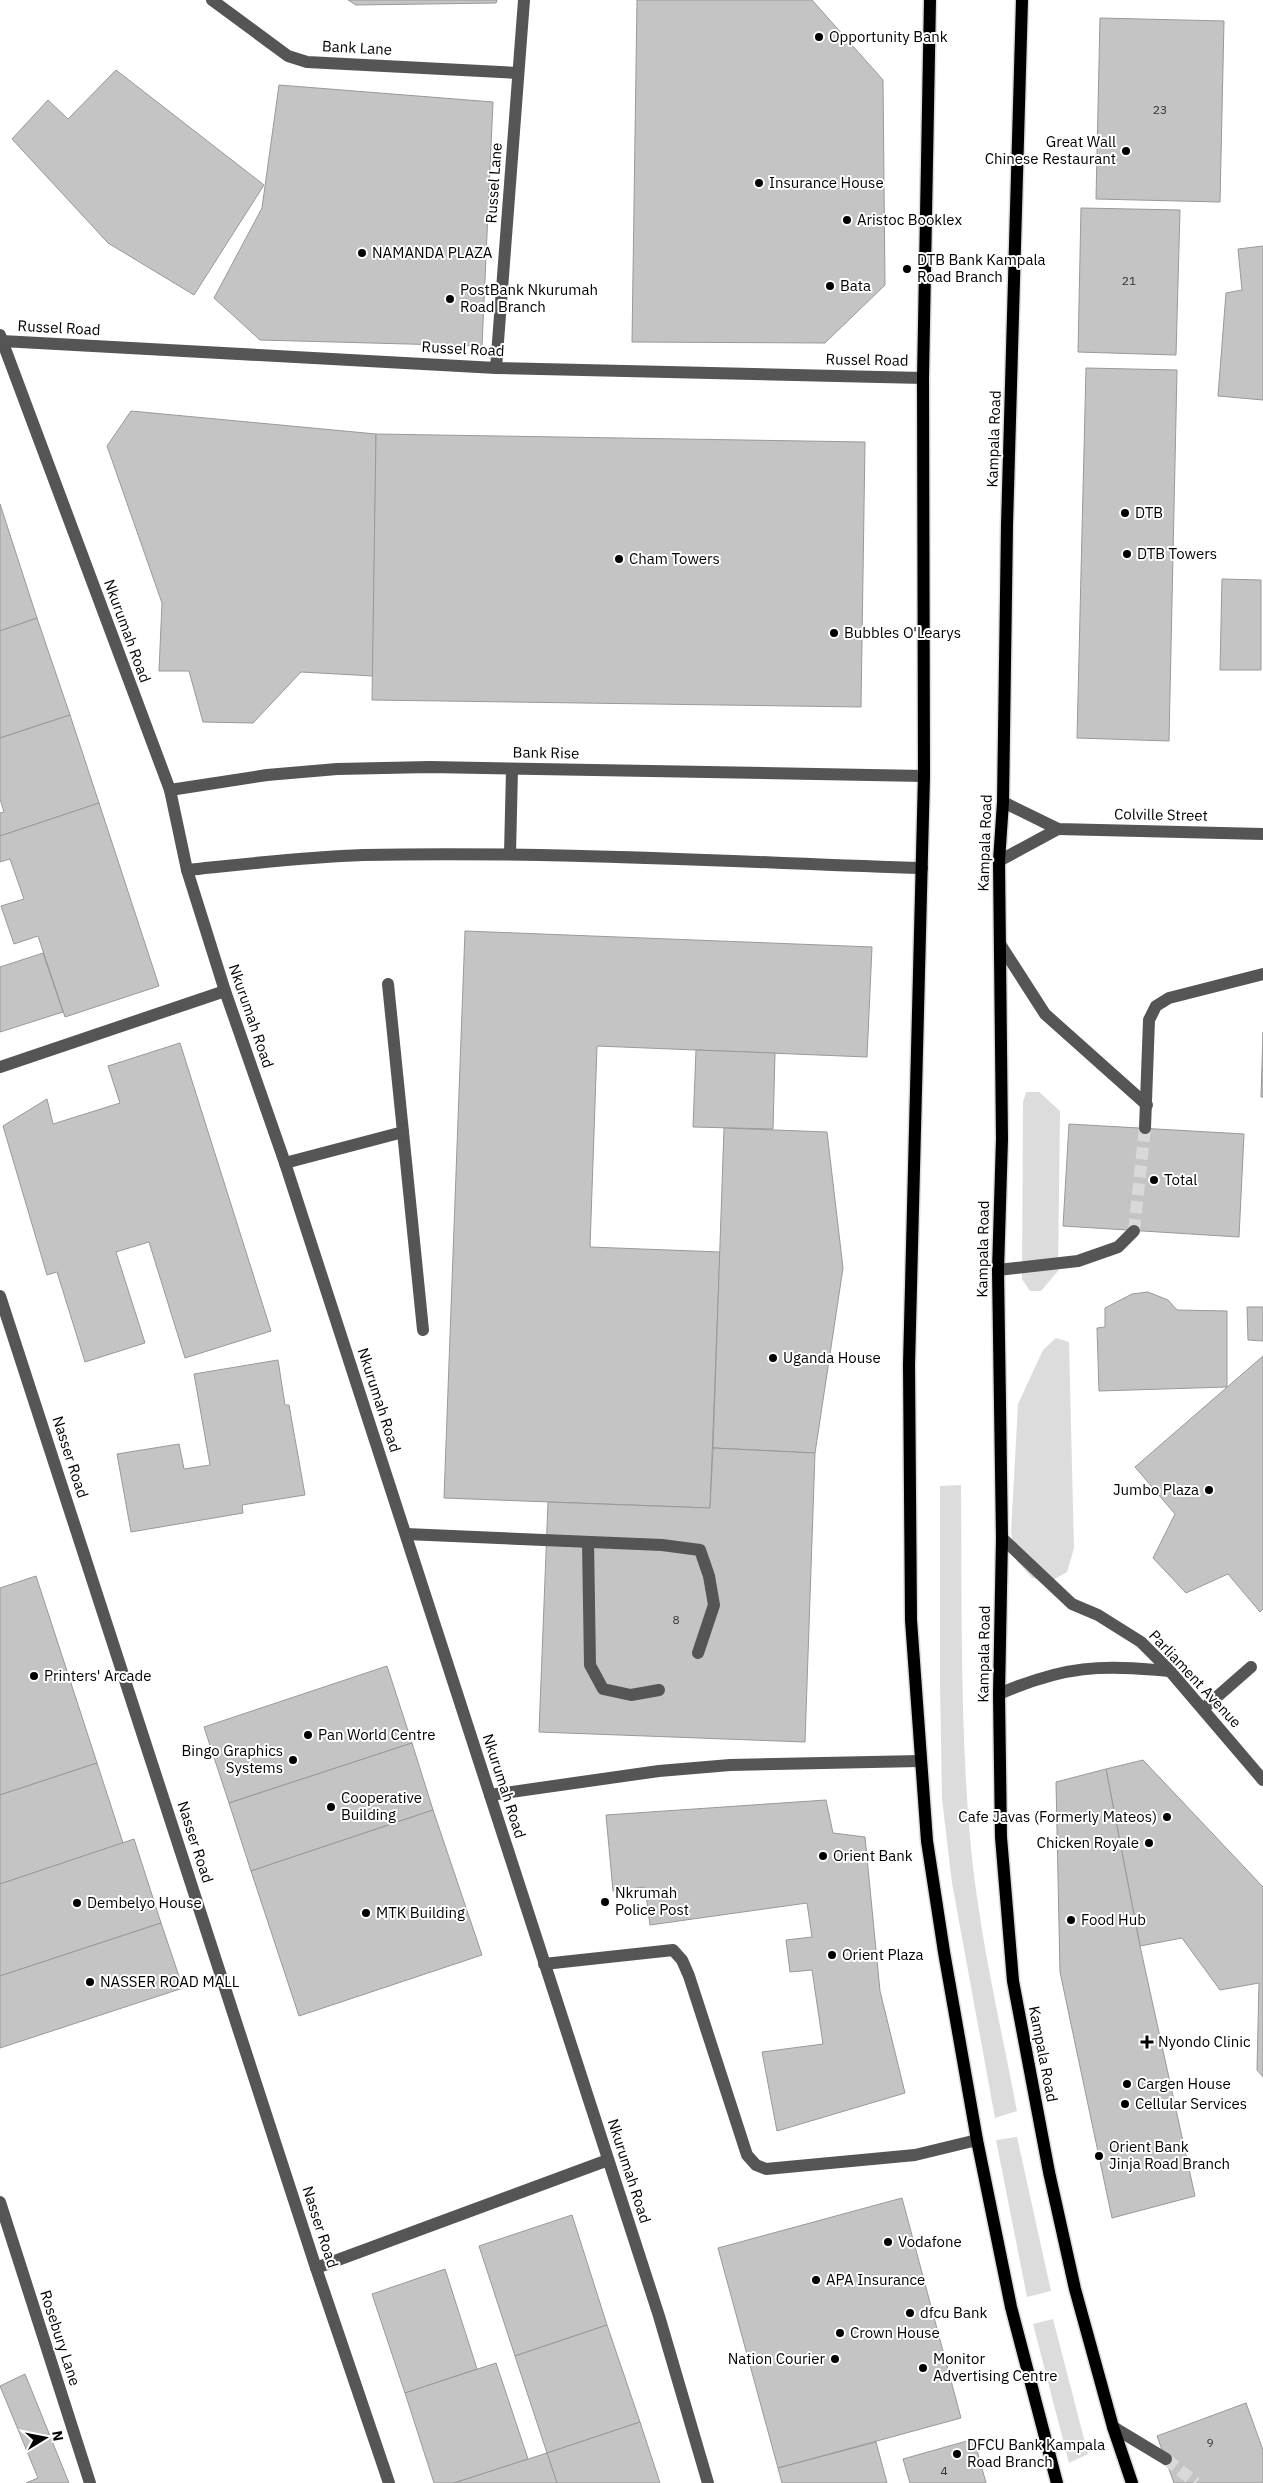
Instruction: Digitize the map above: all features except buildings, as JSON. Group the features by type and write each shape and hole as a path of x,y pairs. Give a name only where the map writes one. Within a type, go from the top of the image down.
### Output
{"main road":[{"path":"930,0 923,378 924,776 909,1366 912,1620 920,1761 927,1841 944,1952 977,2140 1011,2307 1057,2483"},
{"name":"Kampala Road","path":"1022,0 1007,525 1003,802 999,861 1002,1139 998,1270 1002,1538 999,1694 1001,1837 1013,1981 1049,2172 1075,2289 1113,2427 1132,2483"}],"street":[{"name":"Bank Lane","path":"212,0 288,56 307,62 518,73"},
{"name":"Russel Lane","path":"496,368 524,0"},
{"name":"Russel Road","path":"1,338 496,368 923,378"},
{"name":"Nkurumah Road","path":"1,338 170,790 187,870 225,990 285,1163 659,2316 708,2483"},
{"name":"Bank Rise","path":"170,790 267,775 337,769 430,766 924,776"},
{"path":"510,854 512,769"},
{"name":"Colville Street","path":"1003,802 1058,829 1263,834"},
{"name":"Colville Street","path":"999,861 1058,829"},
{"path":"187,870 362,855 510,854 922,868"},
{"path":"1000,944 1045,1014 1147,1105"},
{"path":"1145,1128 1149,1020 1156,1006 1169,998 1263,974"},
{"path":"388,984 423,1330"},
{"path":"0,1067 225,990"},
{"path":"285,1163 403,1132"},
{"path":"998,1270 1078,1260 1118,1247 1134,1231"},
{"name":"Nasser Road","path":"0,1296 316,2268 389,2483"},
{"path":"406,1534 662,1546 700,1550 709,1576 714,1605 698,1653"},
{"name":"Parliament Avenue","path":"1002,1538 1072,1604 1119,1627 1142,1642 1170,1671 1263,1780"},
{"path":"588,1542 590,1665 603,1689 631,1695 659,1690"},
{"path":"999,1694 1036,1678 1080,1668 1103,1666 1170,1671"},
{"path":"1203,1710 1251,1667"},
{"path":"490,1796 668,1770 730,1765 920,1761"},
{"path":"544,1964 673,1950 682,1960 689,1976 747,2155 756,2164 766,2169 915,2155 977,2140"},
{"path":"316,2268 608,2160"},
{"name":"Rosebury Lane","path":"0,2202 90,2483"},
{"path":"1113,2427 1166,2459"}],"shaded area":[{"path":"1026,1092 1039,1092 1060,1111 1058,1271 1041,1291 1030,1291 1022,1279 1023,1102"},
{"path":"1056,1338 1069,1342 1074,1548 1067,1572 1051,1581 1032,1578 1016,1560 1011,1532 1018,1404 1043,1350"},
{"path":"961,1485 963,1698 966,1783 972,1861 983,1933 1017,2111 995,2118 952,1883 942,1799 940,1486"},
{"path":"1017,2137 1051,2291 1027,2297 996,2140"},
{"path":"1053,2319 1088,2454 1069,2463 1033,2324"}],"tunnel":[{"path":"1134,1231 1145,1128"},
{"path":"1166,2459 1196,2483"}],"place":[{"name":"Opportunity Bank","path":"819,37"},
{"name":"Great Wall Chinese Restaurant","path":"1126,151"},
{"name":"Insurance House","path":"759,183"},
{"name":"Aristoc Booklex","path":"847,220"},
{"name":"NAMANDA PLAZA","path":"362,253"},
{"name":"DTB Bank Kampala Road Branch","path":"907,269"},
{"name":"Bata","path":"830,286"},
{"name":"PostBank Nkurumah Road Branch","path":"450,299"},
{"name":"DTB","path":"1125,513"},
{"name":"DTB Towers","path":"1127,554"},
{"name":"Cham Towers","path":"619,559"},
{"name":"Bubbles O'Learys","path":"834,633"},
{"name":"Total","path":"1154,1180"},
{"name":"Uganda House","path":"773,1358"},
{"name":"Jumbo Plaza","path":"1209,1490"},
{"name":"Printers' Arcade","path":"34,1676"},
{"name":"Pan World Centre","path":"308,1735"},
{"name":"Bingo Graphics Systems","path":"293,1760"},
{"name":"Cooperative Building","path":"331,1807"},
{"name":"Cafe Javas (Formerly Mateos)","path":"1167,1817"},
{"name":"Chicken Royale","path":"1149,1843"},
{"name":"Orient Bank","path":"823,1856"},
{"name":"Nkrumah Police Post","path":"605,1902"},
{"name":"Dembelyo House","path":"77,1903"},
{"name":"MTK Building","path":"366,1913"},
{"name":"Food Hub","path":"1071,1920"},
{"name":"Orient Plaza","path":"832,1955"},
{"name":"NASSER ROAD MALL","path":"90,1982"},
{"name":"Nyondo Clinic","path":"1147,2042"},
{"name":"Cargen House","path":"1127,2084"},
{"name":"Cellular Services","path":"1125,2104"},
{"name":"Orient Bank Jinja Road Branch","path":"1099,2156"},
{"name":"Vodafone","path":"888,2242"},
{"name":"APA Insurance","path":"816,2280"},
{"name":"dfcu Bank","path":"910,2313"},
{"name":"Crown House","path":"840,2333"},
{"name":"Nation Courier","path":"835,2359"},
{"name":"Monitor Advertising Centre","path":"923,2368"},
{"name":"DFCU Bank Kampala Road Branch","path":"957,2454"}]}
